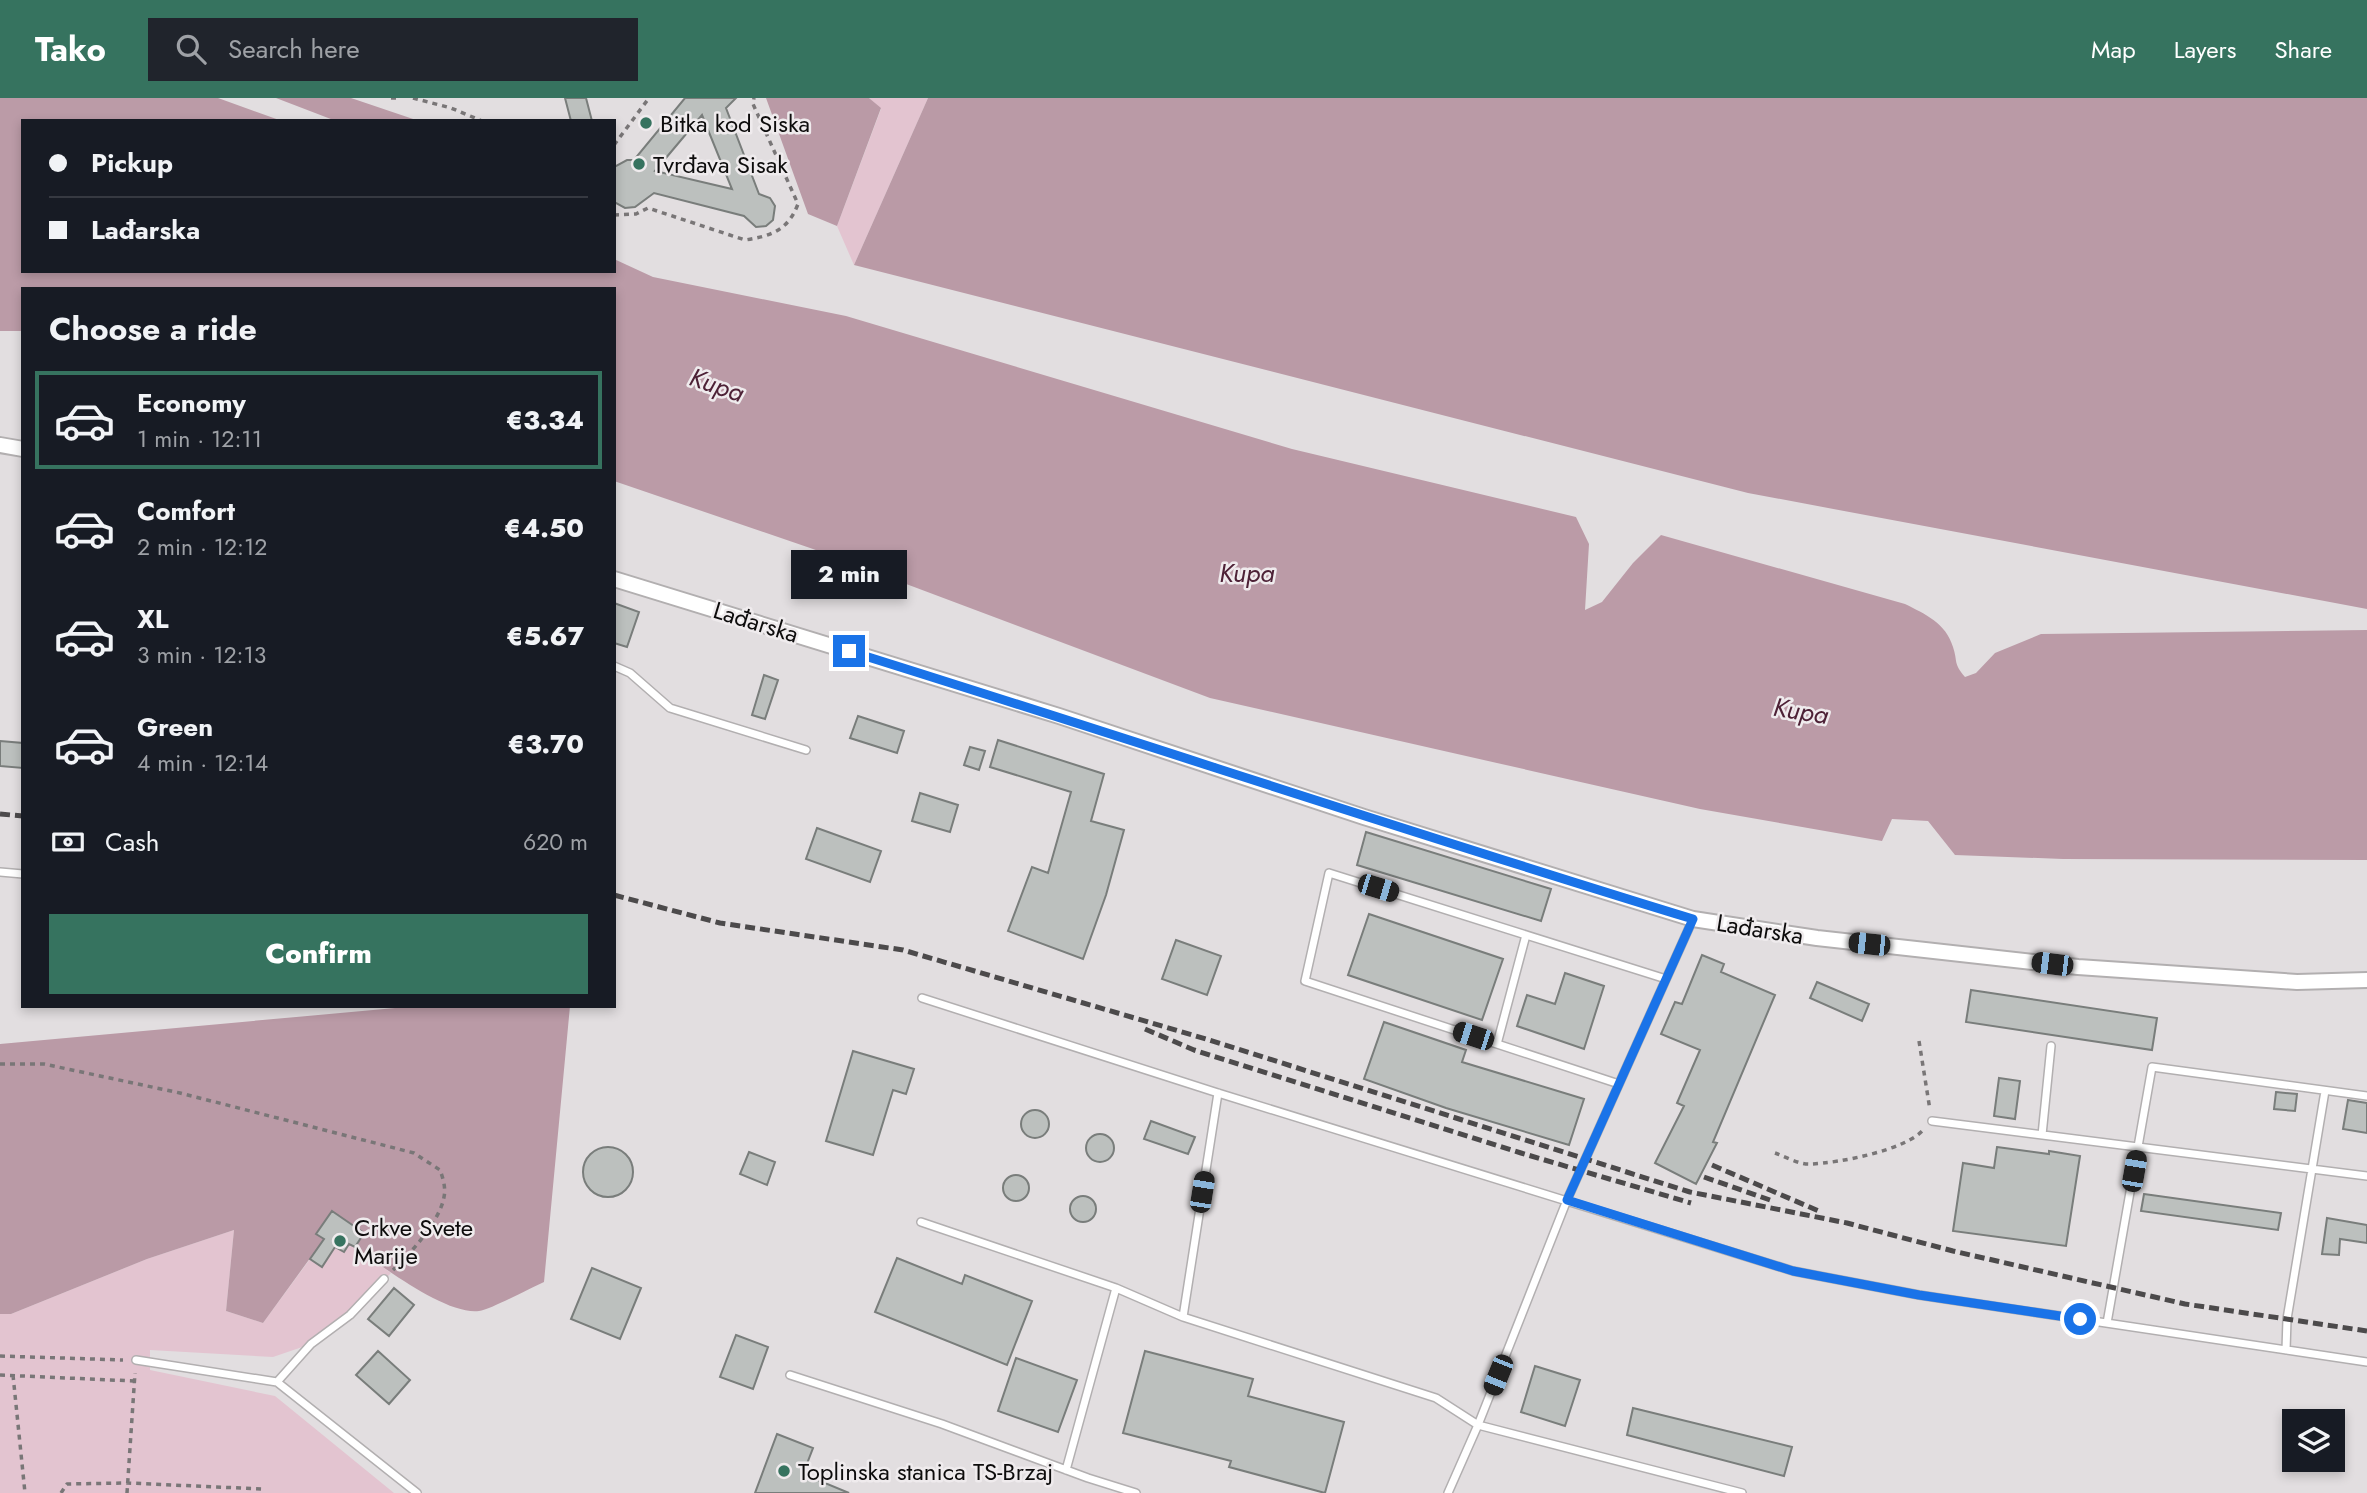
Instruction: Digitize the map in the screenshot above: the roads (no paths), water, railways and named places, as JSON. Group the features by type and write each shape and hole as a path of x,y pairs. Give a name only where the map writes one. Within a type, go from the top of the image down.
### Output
{"street":[{"path":"0,445 21,449"},
{"name":"Lađarska","path":"616,580 1059,716 1377,821 1693,919 1817,938 2078,967 2297,982 2367,980"}],"lane":[{"path":"616,667 630,673 670,708 806,750"},
{"path":"0,872 21,874"},
{"path":"1619,1084 1305,981 1329,873 1666,979"},
{"path":"1448,1493 1478,1425 1567,1200 1693,919"},
{"path":"1497,1044 1526,935"},
{"path":"922,998 1218,1093 1793,1271 1919,1295 2367,1362"},
{"path":"2042,1135 2051,1046"},
{"path":"2107,1323 2152,1066 2367,1096"},
{"path":"2286,1350 2287,1319 2325,1091"},
{"path":"1183,1317 1218,1093"},
{"path":"1932,1121 2367,1175"},
{"path":"921,1222 1116,1289 1183,1317 1436,1398 1478,1425 1742,1493"},
{"path":"277,1382 312,1344 350,1315 384,1279"},
{"path":"1066,1470 1116,1289"},
{"path":"136,1360 277,1382 416,1493"},
{"path":"790,1375 942,1424 1136,1493"}],"water":[{"name":"Kupa","path":"0,98 218,98 276,119 21,119 21,273 616,273 616,260 653,277 846,316 1292,449 1576,517 1589,544 1585,610 1602,602 1633,563 1661,535 1905,604 1940,625 1950,639 1957,665 1965,677 1976,673 1995,653 2041,634 2367,630 2367,860 2063,859 1955,855 1928,821 1892,819 1882,841 1700,809 1210,698 813,549 616,482 616,287 21,287 21,331 0,331"}],"railway":[{"path":"0,814 21,816"},
{"path":"616,896 720,923 903,950 1206,1039 1690,1192 1847,1223 1953,1251 2185,1304 2367,1331"},
{"path":"1145,1029 1194,1050 1521,1153 1691,1203"},
{"path":"1712,1165 1821,1212"},
{"path":"1704,1177 1770,1200"}],"place":[{"name":"Bitka kod Siska","path":"646,123"},
{"name":"Tvrđava Sisak","path":"639,164"},
{"name":"Crkve Svete Marije","path":"340,1241"},
{"name":"Toplinska stanica TS-Brzaj","path":"784,1471"}]}
